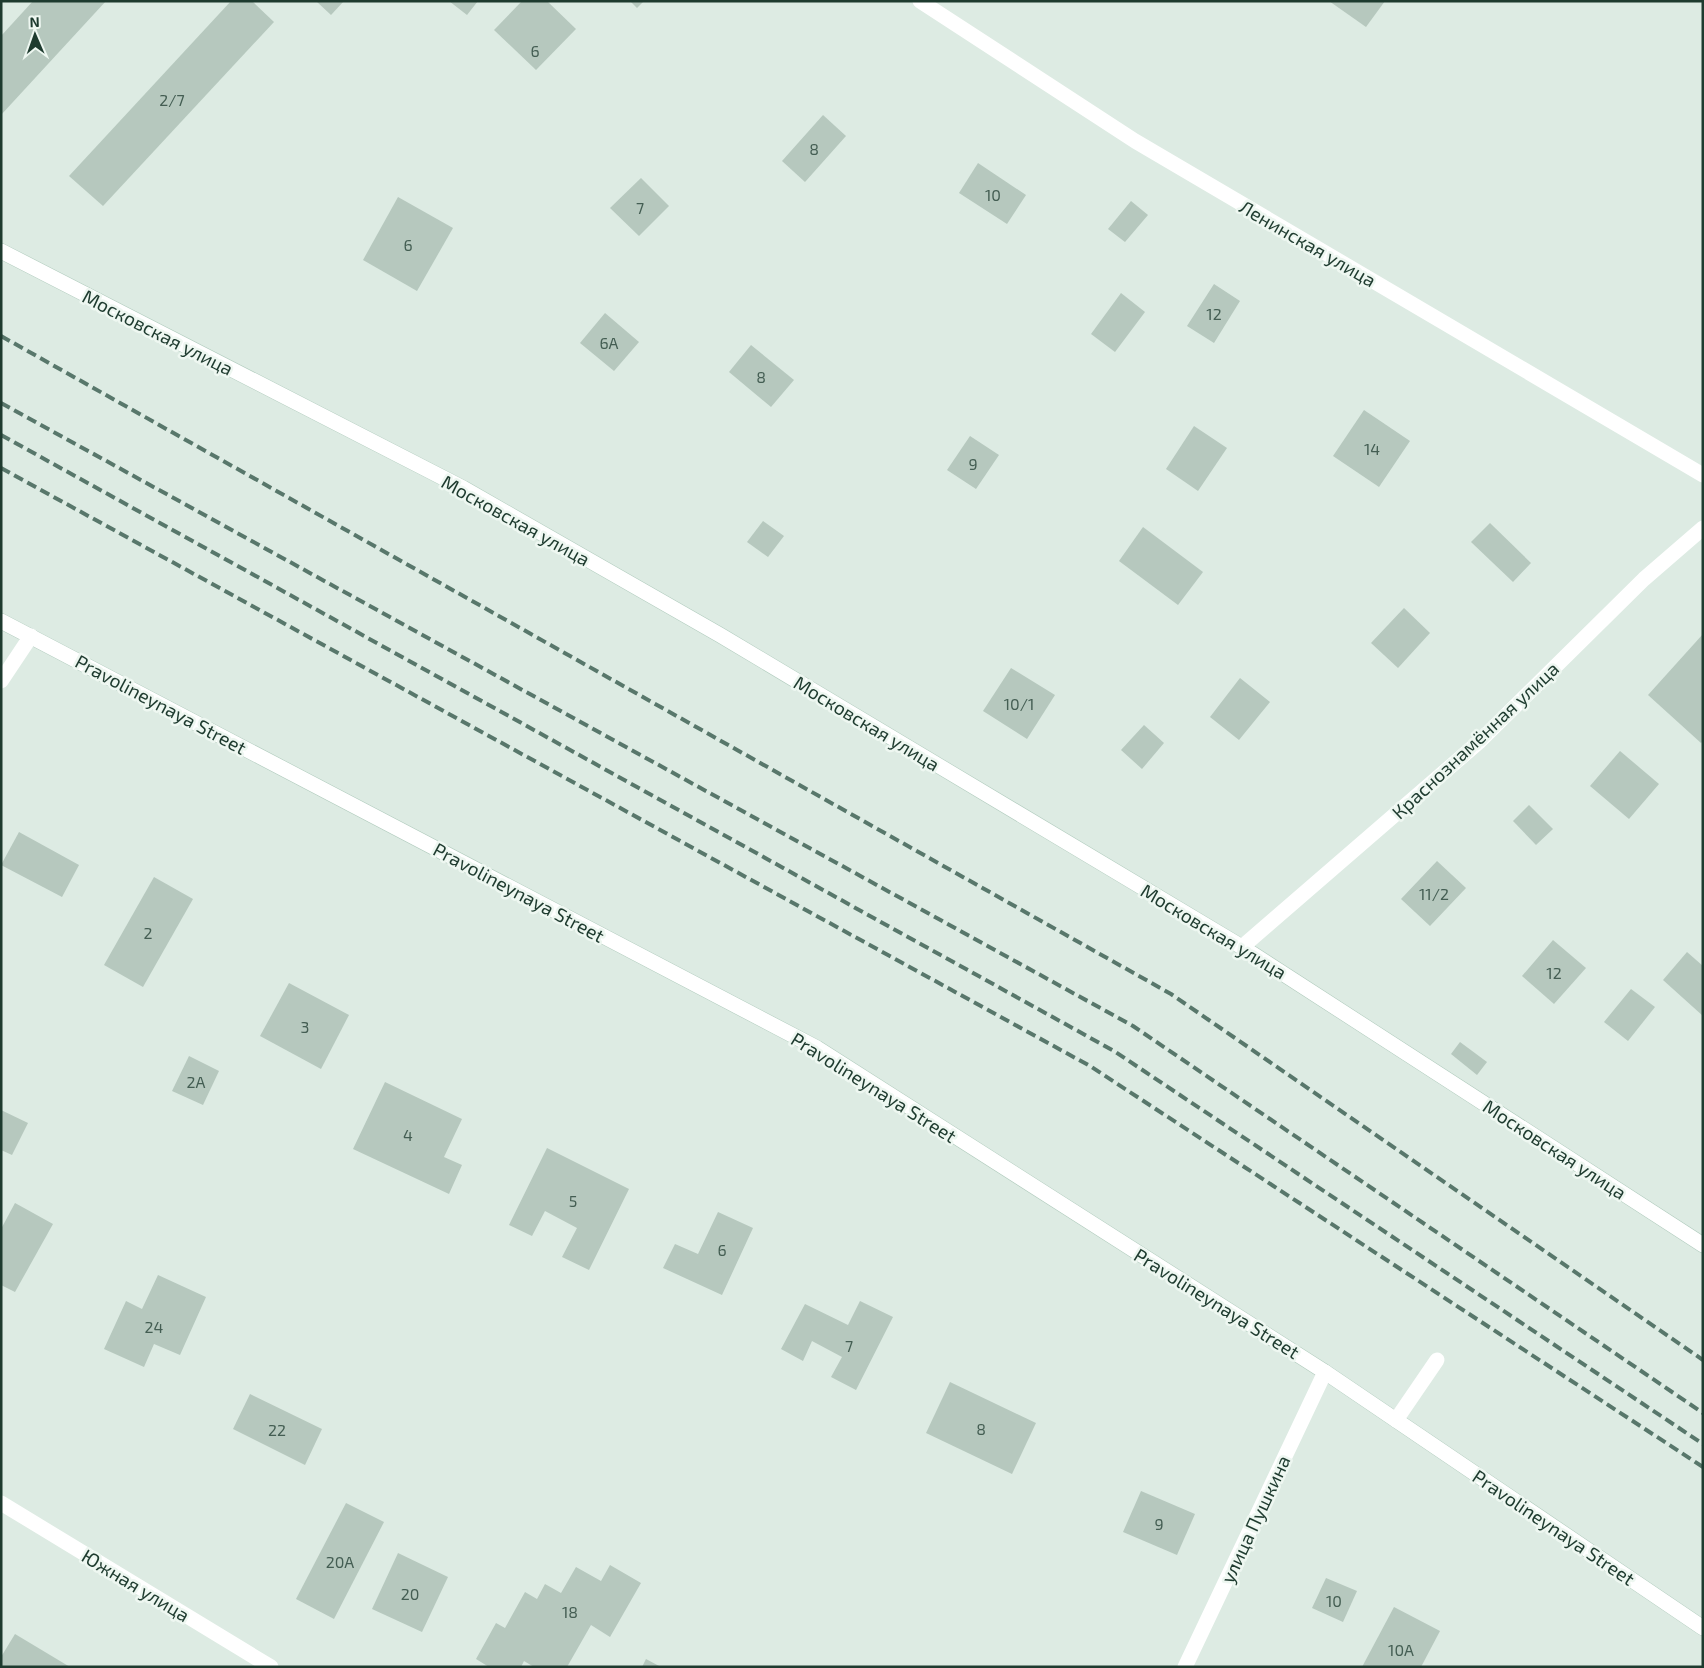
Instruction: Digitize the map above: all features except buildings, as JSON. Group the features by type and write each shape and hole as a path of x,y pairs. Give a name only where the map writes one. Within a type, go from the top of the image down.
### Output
{"main road":[{"name":"Ленинская улица","path":"920,1 1134,141 1703,475"},
{"name":"Московская улица","path":"1,251 463,488 720,635 1242,947 1703,1245"},
{"name":"Краснознамённая улица","path":"1242,947 1480,741 1644,579 1703,528"},
{"name":"Pravolineynaya Street","path":"1,621 816,1048 1325,1372 1703,1628"},
{"path":"1,681 31,636"},
{"path":"1396,1420 1437,1360"},
{"name":"улица Пушкина","path":"1185,1667 1325,1372"},
{"name":"Южная улица","path":"1,1503 271,1667"}],"railway":[{"path":"1,336 1171,994 1703,1360"},
{"path":"1,403 1133,1026 1703,1413"},
{"path":"1,435 1114,1051 1703,1444"},
{"path":"1,468 1090,1066 1703,1467"}]}
